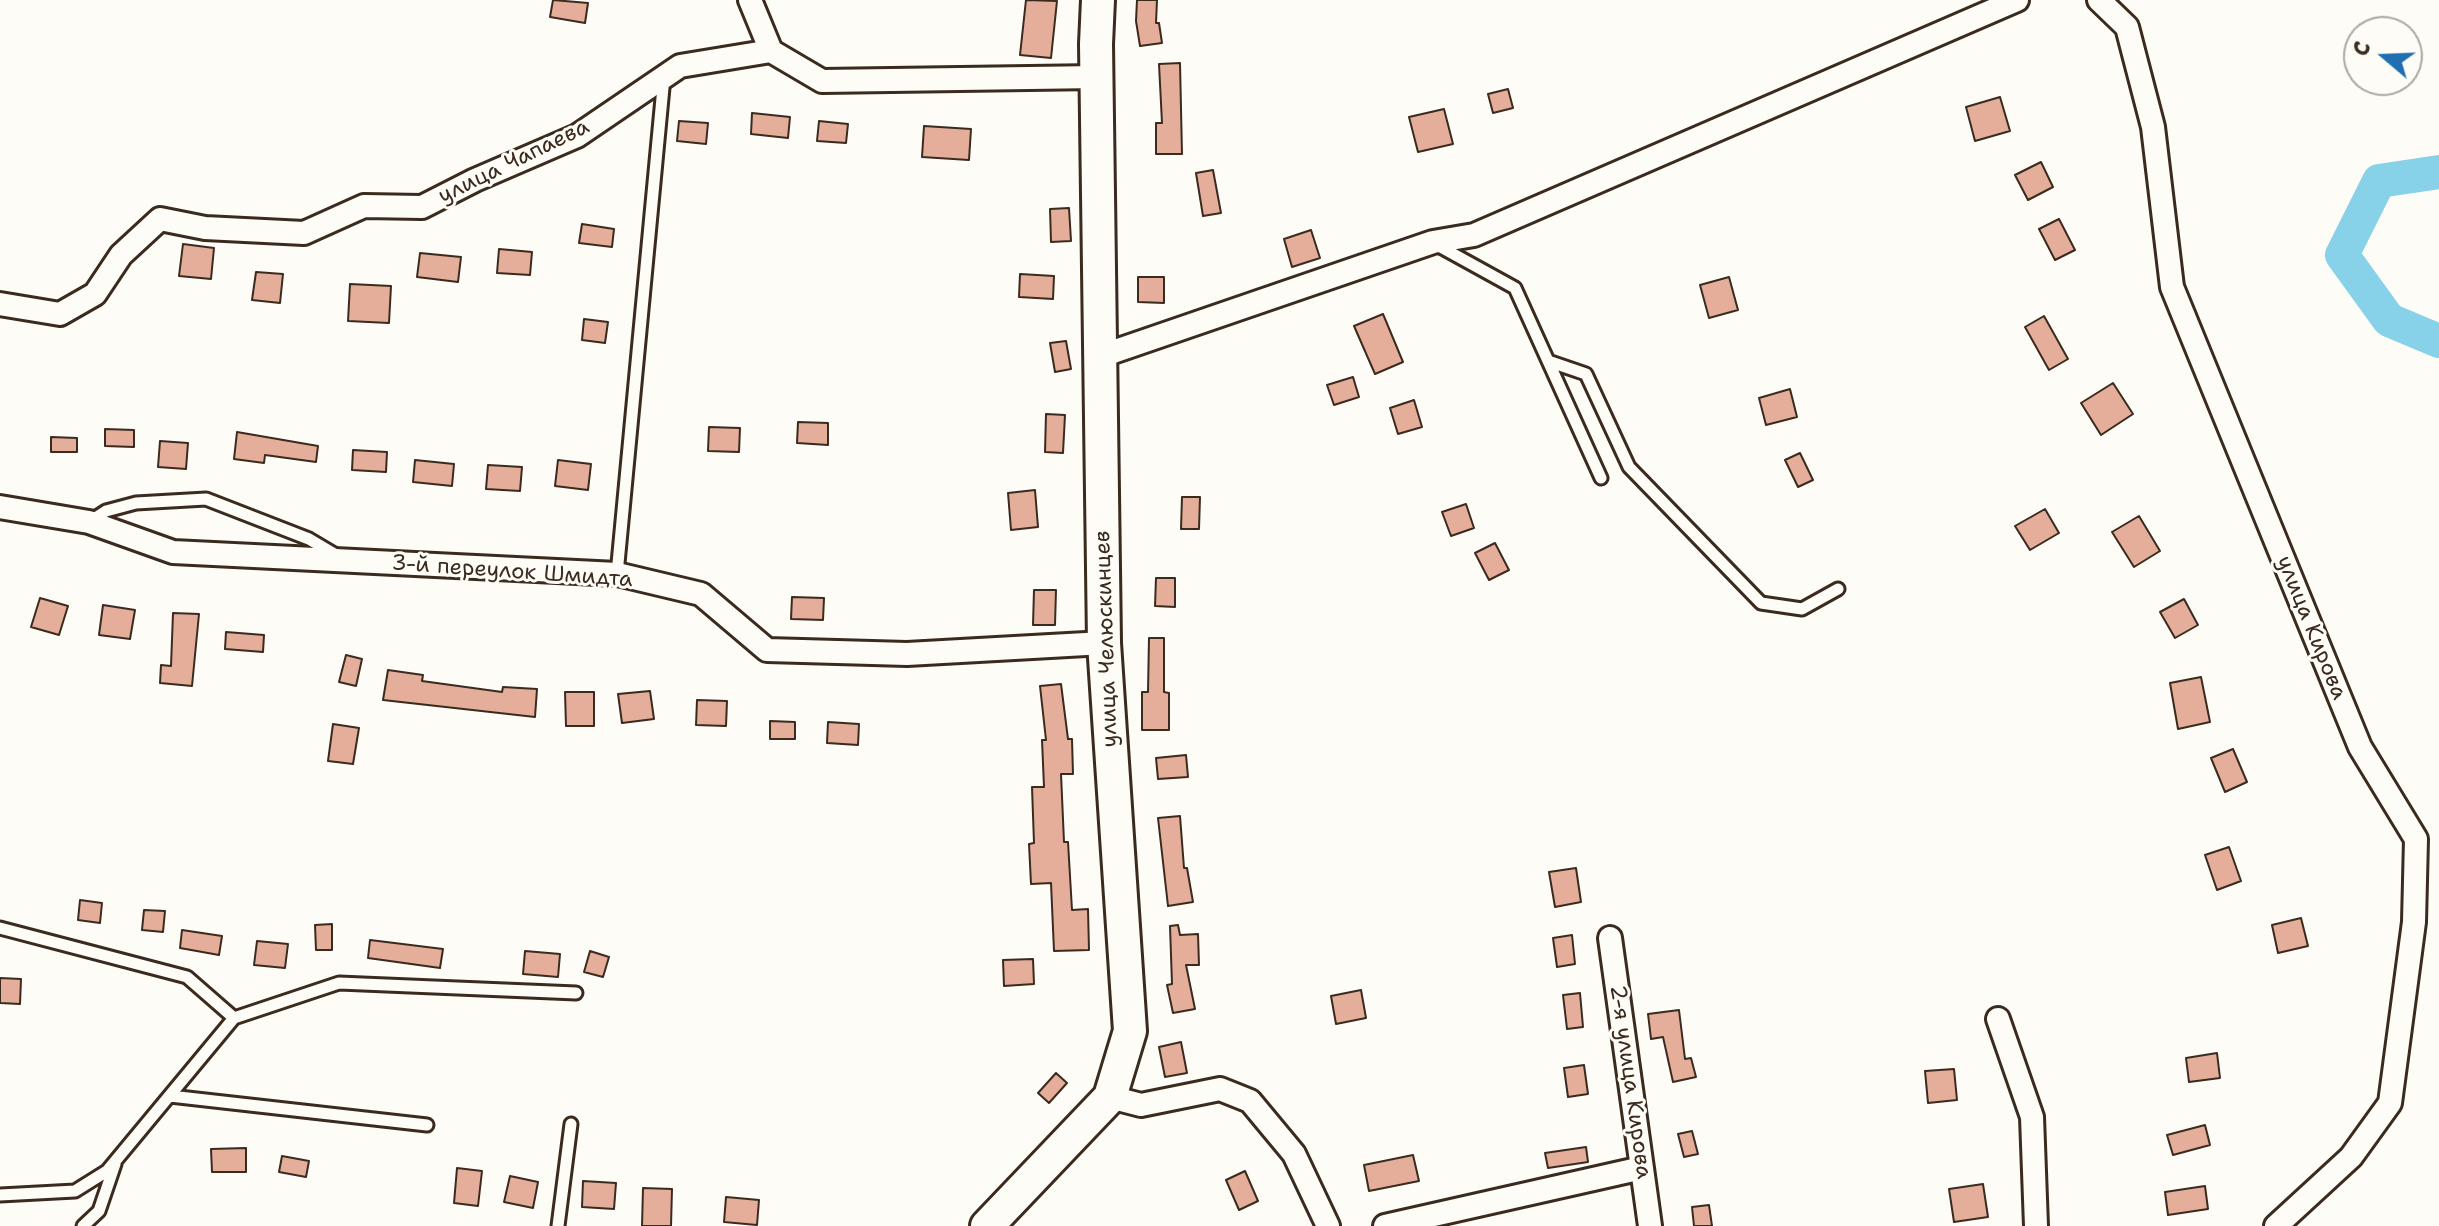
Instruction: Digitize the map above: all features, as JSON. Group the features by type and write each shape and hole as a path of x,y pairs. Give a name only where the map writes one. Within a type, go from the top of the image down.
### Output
{"street":[{"path":"750,0 771,51 822,81 1098,77"},
{"name":"улица Челюскинцев","path":"987,1226 1110,1097 1130,1031 1104,643 1098,0"},
{"path":"1101,356 1433,242 1474,235 2017,0"},
{"name":"улица Кирова","path":"2099,0 2127,27 2153,127 2172,287 2360,747 2416,839 2414,922 2390,1103 2351,1157 2276,1226"},
{"name":"улица Чапаева","path":"0,304 60,314 95,294 121,255 160,219 205,228 304,233 364,206 422,207 475,180 577,136 680,66 771,51"},
{"name":"3-й переулок Шмидта","path":"0,507 89,522 173,552 617,574 701,594 767,650 907,654 1104,643"},
{"name":"2-я улица Кирова","path":"1610,938 1650,1226"},
{"path":"1998,1019 2032,1117 2036,1226"},
{"path":"1110,1097 1141,1105 1220,1089 1250,1101 1294,1154 1328,1226"},
{"path":"1385,1226 1642,1168"}],"lane":[{"path":"617,574 664,77"},
{"path":"1433,242 1515,288 1601,478"},
{"path":"1548,361 1586,374 1629,467 1761,603 1802,609 1838,589"},
{"path":"89,522 106,511 136,503 206,499 309,539 344,559"},
{"path":"0,928 187,977 234,1018"},
{"path":"0,1195 75,1191 98,1178 115,1164 234,1018 339,983 576,993"},
{"path":"170,1096 427,1125"},
{"path":"558,1226 571,1124"},
{"path":"83,1226 99,1211 115,1164"}],"building":[{"path":"553,0 588,3 585,23 550,17"},
{"path":"1026,0 1057,1 1051,58 1020,55"},
{"path":"1137,0 1157,0 1156,23 1159,23 1162,43 1140,46"},
{"path":"1180,63 1182,154 1156,154 1156,123 1162,123 1159,64"},
{"path":"1508,89 1513,108 1493,113 1488,94"},
{"path":"2000,97 2010,131 1975,141 1966,107"},
{"path":"1444,109 1453,144 1418,152 1409,117"},
{"path":"752,113 790,117 788,138 751,134"},
{"path":"679,121 708,123 706,144 677,141"},
{"path":"819,121 848,124 846,143 817,141"},
{"path":"924,126 971,129 969,160 922,157"},
{"path":"2041,162 2053,187 2028,200 2015,175"},
{"path":"1213,170 1221,213 1203,216 1196,173"},
{"path":"1069,208 1071,241 1051,242 1050,209"},
{"path":"2059,219 2075,250 2055,260 2039,229"},
{"path":"582,224 614,229 612,247 579,243"},
{"path":"1311,230 1320,258 1292,267 1284,239"},
{"path":"183,244 214,248 211,279 179,276"},
{"path":"499,249 532,252 530,275 497,273"},
{"path":"420,253 461,257 458,282 417,277"},
{"path":"256,272 283,274 280,303 252,300"},
{"path":"1020,274 1054,276 1053,299 1019,297"},
{"path":"1138,277 1164,277 1164,303 1138,302"},
{"path":"1729,277 1738,310 1709,318 1700,285"},
{"path":"350,284 391,286 389,323 348,321"},
{"path":"1383,314 1403,362 1375,374 1354,326"},
{"path":"2044,316 2068,359 2049,370 2025,327"},
{"path":"584,319 608,322 605,343 582,340"},
{"path":"1066,341 1071,369 1055,372 1050,343"},
{"path":"1353,377 1359,397 1334,405 1327,385"},
{"path":"2113,383 2133,414 2101,435 2081,403"},
{"path":"1790,389 1797,417 1766,425 1759,398"},
{"path":"1414,400 1422,427 1398,434 1390,408"},
{"path":"1046,414 1065,415 1063,453 1045,452"},
{"path":"798,422 828,423 828,445 797,443"},
{"path":"709,427 740,428 739,452 708,451"},
{"path":"105,429 134,430 134,447 105,446"},
{"path":"237,432 318,446 316,462 265,455 264,463 234,459"},
{"path":"51,437 77,438 77,452 51,452"},
{"path":"160,441 188,443 186,469 158,467"},
{"path":"353,450 387,452 386,472 352,470"},
{"path":"1800,453 1813,480 1798,487 1785,460"},
{"path":"415,460 454,464 452,486 413,482"},
{"path":"558,460 591,464 588,490 555,486"},
{"path":"488,465 522,467 520,491 486,489"},
{"path":"1035,490 1038,527 1011,530 1008,493"},
{"path":"1182,497 1200,497 1199,529 1181,529"},
{"path":"1466,504 1474,528 1451,536 1442,512"},
{"path":"2045,509 2059,533 2030,550 2015,526"},
{"path":"2139,516 2160,551 2134,567 2112,532"},
{"path":"1495,543 1509,570 1489,580 1475,553"},
{"path":"1156,578 1175,578 1175,607 1155,606"},
{"path":"1034,590 1056,590 1055,625 1033,625"},
{"path":"792,597 824,598 823,620 791,619"},
{"path":"40,598 68,606 59,635 31,627"},
{"path":"2184,599 2198,625 2175,638 2160,612"},
{"path":"103,605 135,610 130,639 99,635"},
{"path":"173,613 199,614 192,686 160,683 161,665 171,666"},
{"path":"226,632 264,635 263,652 225,649"},
{"path":"1149,638 1164,638 1164,692 1169,693 1169,730 1142,730 1142,692 1148,692"},
{"path":"346,655 362,659 356,686 339,682"},
{"path":"388,670 423,675 422,681 502,692 503,687 537,689 535,717 383,700"},
{"path":"2201,677 2210,722 2178,729 2170,683"},
{"path":"1061,684 1068,739 1072,739 1073,774 1061,774 1064,842 1068,842 1072,910 1088,909 1089,950 1054,951 1051,883 1031,884 1029,844 1034,843 1032,787 1044,787 1042,740 1046,740 1040,686"},
{"path":"650,691 654,719 622,723 618,694"},
{"path":"565,692 594,692 594,726 566,726"},
{"path":"697,700 727,701 726,726 696,725"},
{"path":"770,721 795,722 795,739 770,739"},
{"path":"828,722 859,724 858,745 827,743"},
{"path":"333,724 359,728 353,764 328,761"},
{"path":"2233,749 2247,782 2225,792 2211,758"},
{"path":"1186,755 1188,777 1158,779 1156,758"},
{"path":"1180,816 1184,868 1187,868 1193,902 1168,906 1158,818"},
{"path":"2229,847 2241,881 2217,890 2205,855"},
{"path":"1576,868 1581,902 1555,907 1549,872"},
{"path":"80,900 102,903 100,923 78,920"},
{"path":"144,910 165,911 163,932 142,930"},
{"path":"2301,918 2308,946 2278,953 2272,925"},
{"path":"332,924 332,950 316,950 315,925"},
{"path":"1178,925 1180,935 1198,934 1199,965 1186,965 1195,1009 1173,1013 1167,985 1172,984 1170,926"},
{"path":"182,930 222,936 219,955 180,948"},
{"path":"1572,935 1575,964 1557,967 1553,938"},
{"path":"370,940 443,949 440,968 368,958"},
{"path":"257,941 288,944 285,968 254,965"},
{"path":"525,951 560,954 558,977 523,974"},
{"path":"590,951 609,957 603,977 584,972"},
{"path":"1033,959 1034,984 1004,986 1003,960"},
{"path":"0,978 21,979 20,1004 0,1003"},
{"path":"1361,990 1366,1018 1336,1024 1331,996"},
{"path":"1580,993 1583,1027 1567,1029 1563,995"},
{"path":"1679,1010 1685,1059 1691,1058 1696,1077 1673,1082 1663,1037 1651,1039 1648,1014"},
{"path":"1181,1042 1187,1073 1165,1077 1159,1047"},
{"path":"2217,1053 2220,1078 2189,1082 2186,1058"},
{"path":"1584,1065 1588,1094 1568,1097 1564,1068"},
{"path":"1954,1069 1957,1100 1928,1103 1925,1071"},
{"path":"1056,1073 1067,1083 1049,1103 1038,1093"},
{"path":"2205,1125 2210,1145 2173,1155 2167,1135"},
{"path":"1692,1131 1698,1154 1684,1157 1678,1134"},
{"path":"1586,1147 1588,1162 1548,1168 1545,1153"},
{"path":"246,1148 246,1172 212,1172 211,1149"},
{"path":"1413,1155 1419,1181 1369,1191 1364,1165"},
{"path":"282,1156 309,1161 306,1177 279,1172"},
{"path":"457,1168 482,1171 478,1206 454,1203"},
{"path":"1245,1171 1258,1201 1239,1210 1226,1180"},
{"path":"510,1176 538,1182 533,1208 504,1202"},
{"path":"583,1181 616,1183 614,1209 582,1207"},
{"path":"1983,1184 1988,1217 1954,1222 1949,1189"},
{"path":"2205,1186 2208,1209 2168,1215 2165,1192"},
{"path":"643,1188 672,1189 671,1226 642,1226"},
{"path":"726,1197 759,1200 757,1225 724,1222"},
{"path":"1709,1205 1712,1226 1694,1226 1692,1207"}],"waterway":[{"path":"2439,172 2379,181 2342,255 2389,320 2439,341"}]}
